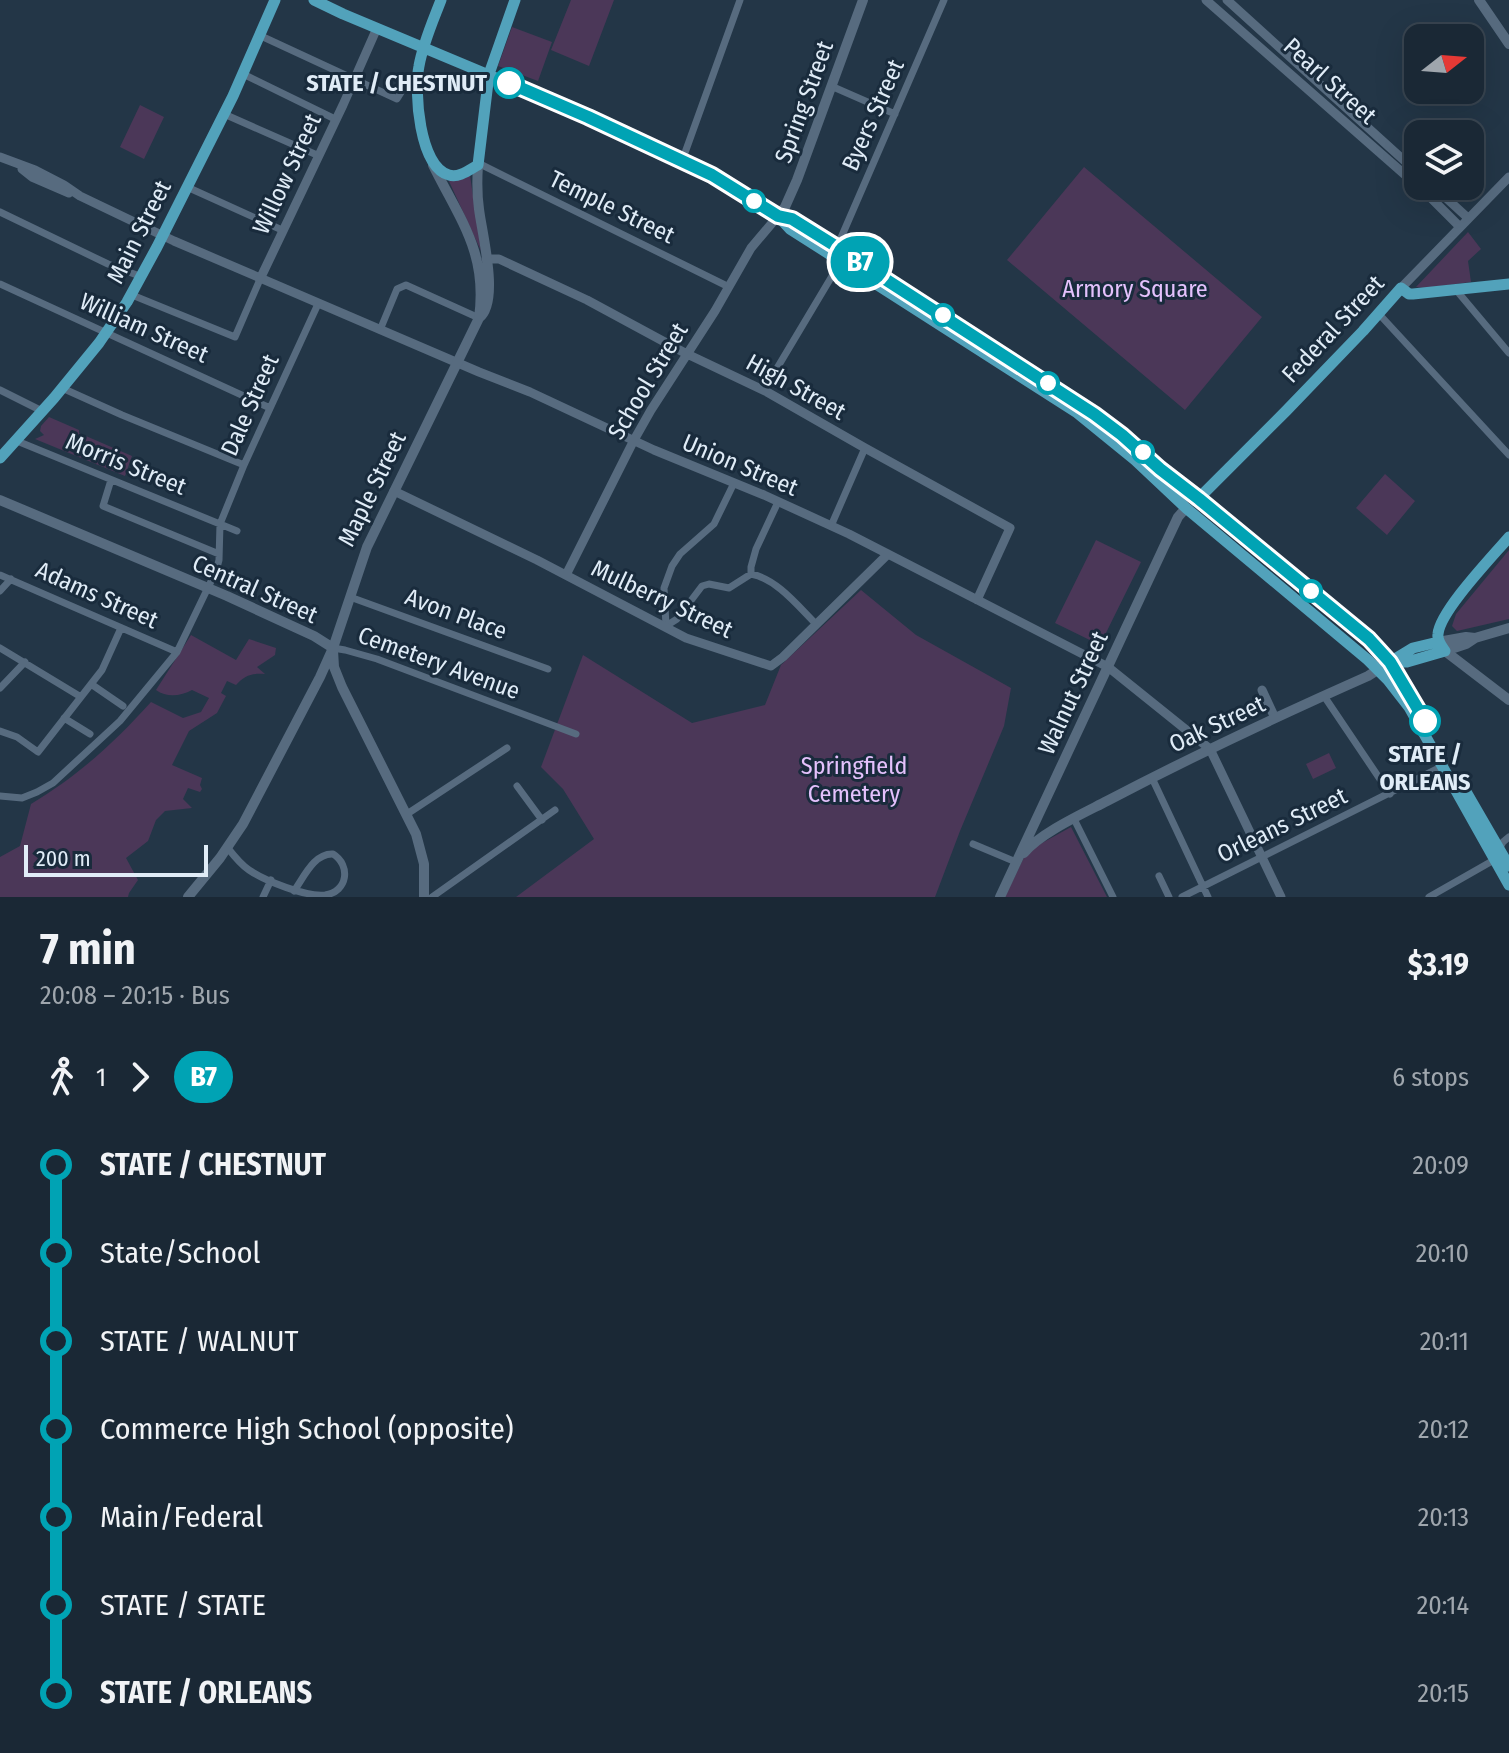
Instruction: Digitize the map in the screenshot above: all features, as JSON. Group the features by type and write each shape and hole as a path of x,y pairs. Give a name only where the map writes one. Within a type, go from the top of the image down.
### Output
{"main road":[{"name":"Main Street","path":"0,458 107,333 132,295 224,114 275,0"},
{"path":"314,0 588,117 726,183 778,216 790,229 1160,469 1369,639 1390,662 1496,852 1509,885"},
{"path":"441,0 423,48 417,79 419,115 433,165 475,250 480,278 479,318"},
{"name":"Maple Street","path":"194,894 243,824 320,677 367,547 479,318 486,311 489,299 478,202 478,164 489,74 515,0"},
{"name":"Spring Street","path":"778,216 797,180 863,0"},
{"path":"1479,0 1507,38"},
{"path":"433,165 452,176 478,164"},
{"path":"778,216 792,219 1049,384 1118,439 1186,508 1379,670 1409,707 1446,764"},
{"path":"1401,288 1410,294 1509,284"},
{"name":"Federal Street","path":"1186,508 1199,499 1401,288"},
{"name":"Central Street","path":"0,500 314,636 333,648 334,667 342,687 407,814 421,851 424,897"},
{"name":"Walnut Street","path":"1000,897 1175,524 1186,508"},
{"path":"1509,537 1446,613 1438,633 1441,646 1509,700"},
{"path":"1280,586 1289,574"},
{"path":"1390,662 1413,648 1441,646 1463,637 1475,638 1509,628"},
{"name":"Oak Street","path":"1016,862 1031,845 1074,819 1390,662"},
{"name":"Oak Street","path":"1034,824 1050,827 1074,819"},
{"path":"1496,852 1509,866"}],"street":[{"path":"682,161 740,0"},
{"name":"Byers Street","path":"837,247 944,0"},
{"name":"Pearl Street","path":"1206,0 1428,195 1460,227"},
{"name":"Pearl Street","path":"1227,0 1404,160"},
{"name":"Willow Street","path":"132,295 235,337 377,28"},
{"path":"261,36 397,99 405,84 417,79"},
{"path":"243,74 335,119"},
{"path":"831,86 895,114"},
{"path":"224,114 317,155"},
{"name":"Union Street","path":"0,157 35,170 80,196 318,304 530,392 831,526 1108,667 1210,749 1281,897"},
{"name":"Temple Street","path":"478,164 729,287"},
{"name":"Federal Street","path":"1401,288 1509,177"},
{"path":"187,187 284,228"},
{"path":"1448,200 1468,218"},
{"path":"0,212 142,277"},
{"name":"School Street","path":"566,575 634,440 751,248 778,216"},
{"name":"High Street","path":"486,259 496,258 587,300 687,354 764,390 1010,528 977,600"},
{"path":"764,390 841,261"},
{"name":"William Street","path":"0,284 270,408"},
{"path":"380,330 397,289 406,285 479,318"},
{"path":"1457,291 1509,353"},
{"name":"Dale Street","path":"220,524 318,304"},
{"path":"1379,314 1509,455"},
{"path":"62,388 244,465"},
{"path":"0,390 42,411"},
{"name":"Morris Street","path":"17,441 237,531"},
{"path":"831,526 865,448"},
{"path":"111,480 103,506 219,554"},
{"path":"734,483 712,526 680,554 672,566 664,588 666,626 677,619 702,586 709,584 729,588 751,574 771,582 816,624"},
{"name":"Mulberry Street","path":"394,491 699,643 771,666 888,554"},
{"path":"751,574 756,549 778,502"},
{"path":"2,796 22,798 53,783 120,721 177,652 216,571 220,524"},
{"name":"Adams Street","path":"0,575 177,652"},
{"path":"0,591 11,579"},
{"name":"Avon Place","path":"350,597 548,669"},
{"path":"0,731 26,741 38,752 102,670 121,628"},
{"path":"0,648 81,697"},
{"name":"Cemetery Avenue","path":"333,648 377,659 576,734"},
{"path":"0,688 25,662"},
{"path":"91,684 123,706"},
{"path":"1262,690 1275,718"},
{"path":"1324,696 1390,794"},
{"path":"64,718 90,734"},
{"path":"407,814 507,748"},
{"name":"Orleans Street","path":"1182,897 1446,764"},
{"path":"1152,778 1208,897"},
{"path":"517,786 542,820"},
{"path":"432,897 555,810"},
{"path":"1074,819 1113,897"},
{"path":"1429,897 1496,852 1509,837"},
{"path":"973,844 1016,862"},
{"path":"227,847 248,870 294,891 321,896 335,892 343,884 345,868 341,860 331,853 321,856 294,891"},
{"path":"1159,876 1169,897"},
{"path":"263,897 271,880"}],"green space":[{"path":"571,0 614,0 589,66 551,50"},
{"path":"512,27 552,42 538,81 498,66"},
{"path":"140,105 164,117 144,159 120,147"},
{"name":"Armory Square","path":"1084,167 1262,317 1185,410 1007,260"},
{"path":"470,175 481,251 448,179"},
{"path":"1468,232 1481,249 1468,261 1471,282 1416,287"},
{"path":"49,417 132,456 125,476 35,439 44,435 40,431 41,426"},
{"path":"1385,474 1415,501 1387,535 1356,508"},
{"path":"1096,540 1141,562 1100,645 1055,623"},
{"path":"1509,550 1509,619 1457,631 1452,626 1456,614"},
{"name":"Springfield Cemetery","path":"861,590 916,635 1011,688 1004,726 935,897 516,897 594,839 563,789 541,767 583,655 692,723 765,705 781,665"},
{"path":"191,635 236,660 249,639 276,648 275,655 257,667 265,674 249,675 236,685 227,681 221,693 226,696 217,713 189,731 172,765 202,778 202,789 200,792 188,788 183,799 192,808 165,811 156,820 148,841 126,858 138,880 128,897 0,897 0,857 20,846 31,804 95,758 151,702 183,718 201,712 209,698 192,690 174,695 156,690"},
{"path":"1329,753 1336,768 1313,779 1306,764"},
{"path":"1071,827 1107,897 1005,897 1025,855"}],"bus line":[{"name":"B7","path":"509,83 649,145 726,183 778,216 792,219 1094,414 1369,639 1390,662 1425,721"}],"place":[{"name":"STATE / CHESTNUT","path":"509,83"},
{"name":"STATE / ORLEANS","path":"1425,721"}]}
